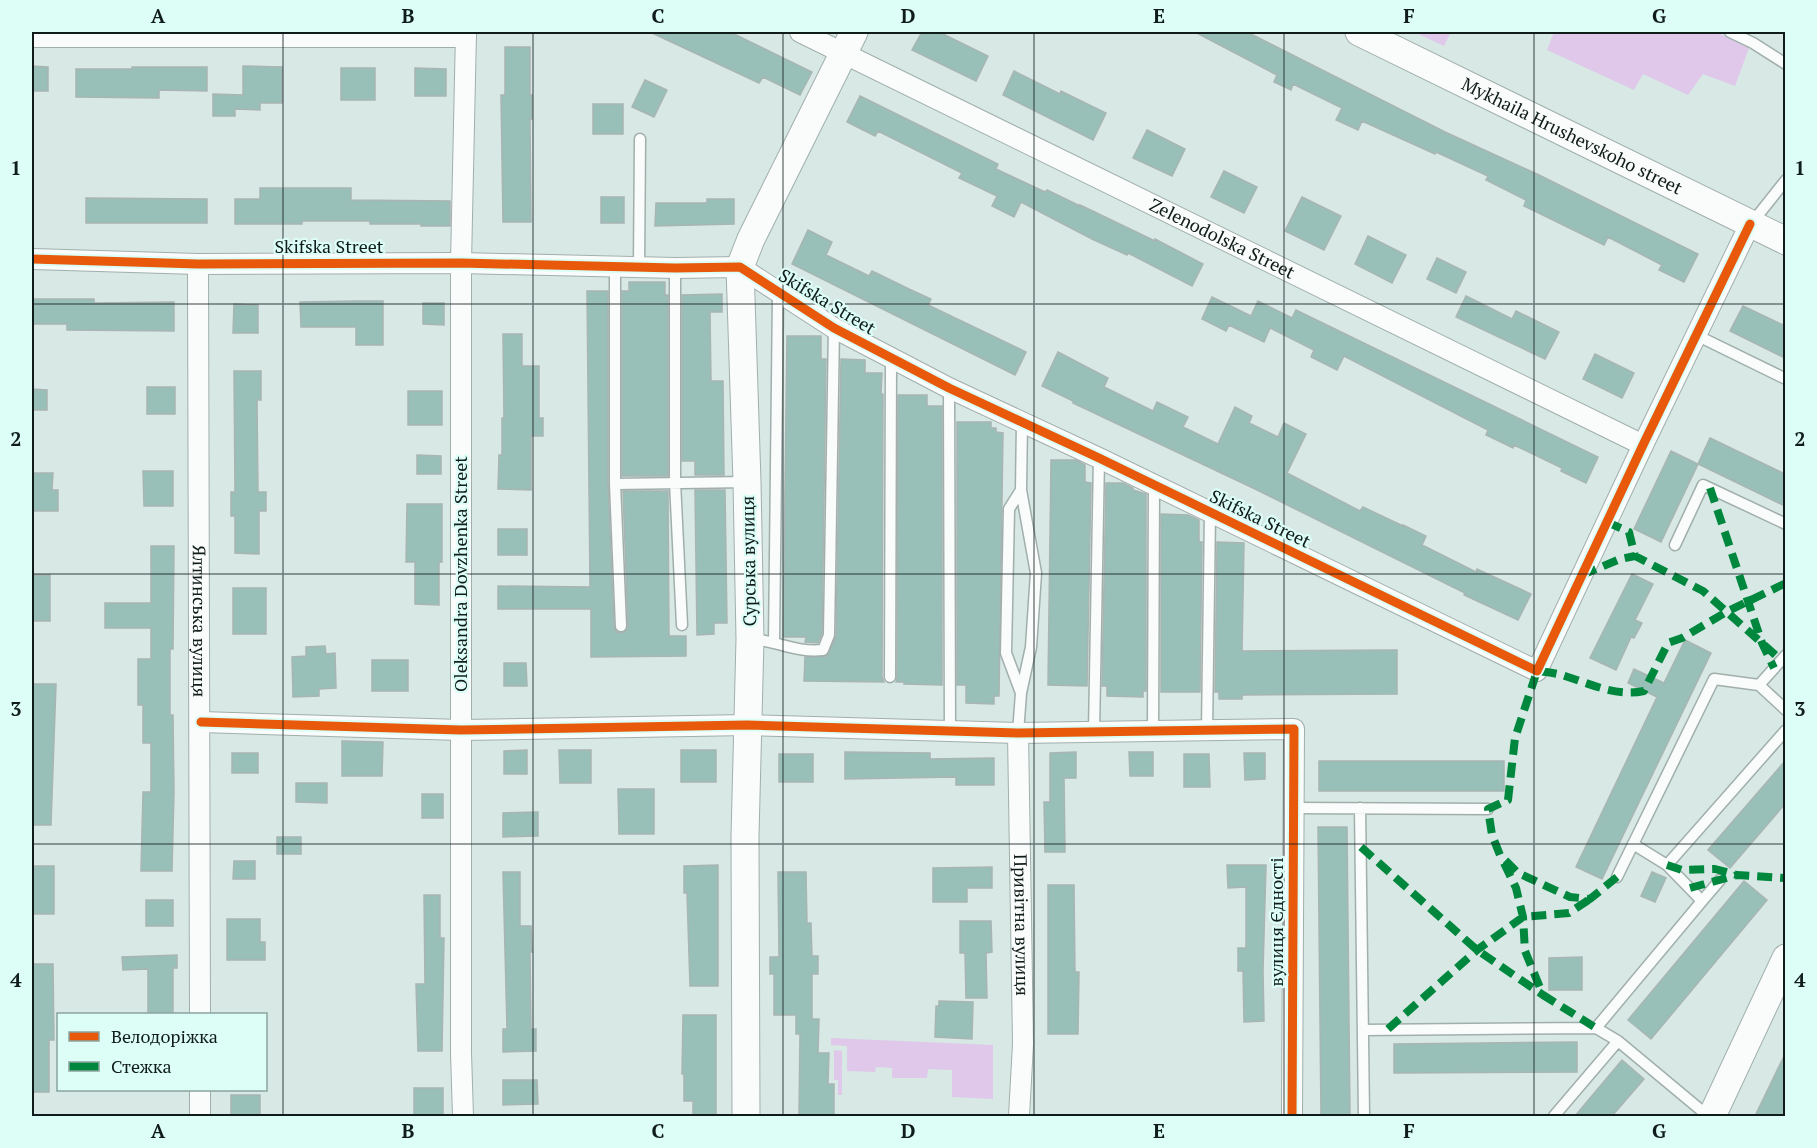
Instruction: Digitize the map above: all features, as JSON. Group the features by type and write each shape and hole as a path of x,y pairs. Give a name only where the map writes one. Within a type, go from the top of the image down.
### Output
{"street":[{"name":"Zelenodolska Street","path":"801,32 849,42 1643,445"},
{"name":"Mykhaila Hrushevskoho street","path":"1359,32 1785,241"},
{"path":"32,37 466,34"},
{"name":"Oleksandra Dovzhenka Street","path":"464,1116 461,1053 461,263 466,34"},
{"name":"Сурська вулиця","path":"746,1116 747,725 762,641 747,482 740,267 751,239 849,42"},
{"path":"1643,445 1750,224"},
{"name":"Skifska Street","path":"32,259 198,264 461,263 675,268 740,267 778,294 834,328 950,388 1537,671 1643,445"},
{"name":"Ялтинська вулиця","path":"198,264 200,1013"},
{"path":"201,722 461,730 747,725 1018,733 1207,730"},
{"name":"вулиця Єдності","path":"1207,730 1294,729 1292,1116"},
{"name":"Привітна вулиця","path":"1018,733 1023,1044 1019,1116"},
{"path":"1710,1116 1785,958"},
{"path":"200,1091 200,1116"}],"lane":[{"path":"1730,32 1753,43 1785,64"},
{"path":"639,267 640,140"},
{"path":"1750,224 1785,180"},
{"path":"615,266 615,483 621,626"},
{"path":"675,268 675,482 682,625"},
{"path":"778,294 762,641 807,651 823,650 829,635 834,328"},
{"path":"1696,335 1785,379"},
{"path":"890,677 891,357"},
{"path":"950,388 950,731"},
{"path":"1018,733 1021,693 1031,647 1036,573 1021,490 1022,422"},
{"path":"1094,732 1099,458"},
{"path":"615,483 747,482"},
{"path":"1675,545 1703,485 1785,525"},
{"path":"1153,731 1154,486"},
{"path":"1021,490 1009,508 1006,653 1021,693"},
{"path":"1207,730 1210,513"},
{"path":"1760,685 1785,655"},
{"path":"1617,877 1714,679 1760,685 1785,710"},
{"path":"1667,865 1785,730"},
{"path":"1294,808 1488,809"},
{"path":"1360,808 1364,1116"},
{"path":"1633,844 1667,865 1702,901"},
{"path":"1596,1028 1720,880"},
{"path":"1364,1030 1596,1028 1618,1041 1710,1116"},
{"path":"1554,1116 1618,1041"}],"shaded area":[{"path":"1414,32 1451,32 1444,46"},
{"path":"1554,32 1716,32 1749,48 1735,86 1703,74 1688,95 1643,74 1634,90 1547,50"},
{"path":"831,1038 993,1045 993,1099 952,1097 952,1070 928,1069 927,1078 892,1078 892,1068 876,1067 875,1072 847,1071 847,1046 831,1045"},
{"path":"834,1050 842,1051 842,1095 838,1095 838,1080 834,1080"}],"building":[{"path":"650,32 730,32 812,72 800,95 763,77 759,83"},
{"path":"922,32 939,32 988,56 976,81 912,50"},
{"path":"1195,32 1247,32 1445,132 1539,175 1698,254 1684,282 1659,270 1662,265 1608,237 1604,245 1524,206 1526,200 1486,180 1488,176 1362,121 1358,130 1336,120 1342,108 1293,84 1291,90 1274,82 1277,75"},
{"path":"505,47 530,47 531,222 503,222 501,95 505,95"},
{"path":"32,66 48,67 48,91 32,91"},
{"path":"243,66 282,67 282,103 260,103 260,110 235,109 235,116 213,116 213,94 243,95"},
{"path":"132,67 207,67 207,91 159,90 159,98 76,97 76,69 132,69"},
{"path":"341,68 375,68 375,100 341,100"},
{"path":"415,68 446,69 446,96 415,96"},
{"path":"1014,71 1060,94 1061,91 1106,113 1093,140 1003,95"},
{"path":"645,80 667,90 654,117 632,107"},
{"path":"860,96 998,164 996,169 1045,192 1047,190 1155,241 1155,239 1203,264 1192,286 1128,253 1127,255 1092,239 1021,202 1014,217 992,206 997,196 959,178 962,173 878,131 875,136 847,122"},
{"path":"593,104 623,104 623,134 593,134"},
{"path":"1147,130 1185,149 1172,176 1133,158"},
{"path":"1224,171 1257,187 1244,213 1211,197"},
{"path":"260,188 351,188 351,200 450,201 450,226 370,224 370,221 235,224 235,199 260,199"},
{"path":"601,197 624,197 624,223 601,223"},
{"path":"1302,197 1341,216 1324,250 1285,231"},
{"path":"86,198 207,199 207,223 86,223"},
{"path":"707,199 734,199 734,224 655,226 656,203 707,203"},
{"path":"808,230 832,242 826,255 869,276 872,271 931,299 928,305 1026,352 1015,375 792,264"},
{"path":"1368,236 1406,255 1392,283 1355,264"},
{"path":"1437,258 1466,272 1456,293 1427,279"},
{"path":"629,282 665,282 665,295 668,295 668,476 622,476 622,291 629,291"},
{"path":"587,291 608,291 608,484 614,627 617,632 622,633 627,630 628,626 623,491 668,491 669,636 686,636 686,656 591,657 591,609 498,609 498,586 590,587"},
{"path":"722,294 722,312 710,312 711,381 723,381 724,475 695,475 695,461 682,461 682,295"},
{"path":"1466,296 1512,319 1516,311 1559,332 1545,359 1456,317"},
{"path":"1212,297 1251,316 1258,301 1292,318 1296,310 1598,457 1586,483 1561,471 1562,468 1514,445 1513,448 1486,435 1488,430 1344,356 1337,370 1311,357 1314,350 1270,328 1264,342 1229,325 1226,331 1202,319"},
{"path":"32,299 94,299 94,303 174,302 174,331 67,330 67,324 32,324"},
{"path":"383,301 383,345 356,345 356,327 301,327 300,302"},
{"path":"423,303 444,303 444,325 423,324"},
{"path":"234,304 258,305 258,333 233,333"},
{"path":"1743,306 1785,326 1785,358 1730,331"},
{"path":"503,334 522,334 522,366 539,366 539,418 543,418 543,436 531,436 531,490 498,489 499,455 502,455 502,418 504,418"},
{"path":"787,336 821,336 821,359 826,359 822,633 818,643 805,642 806,637 783,637"},
{"path":"1058,352 1108,378 1104,387 1153,411 1157,402 1188,417 1183,427 1218,444 1235,407 1252,416 1249,423 1278,437 1284,423 1306,434 1287,473 1360,511 1363,507 1426,536 1422,545 1476,572 1477,569 1531,594 1518,620 1042,386"},
{"path":"1595,354 1634,373 1622,398 1583,379"},
{"path":"841,359 865,360 865,373 882,373 882,677 884,682 804,681 805,657 827,656 836,636"},
{"path":"234,371 261,371 261,400 257,400 258,492 266,492 266,511 259,511 259,554 235,553 235,516 231,516 231,492 235,492"},
{"path":"147,387 175,387 175,414 147,414"},
{"path":"32,389 47,390 47,410 32,410"},
{"path":"408,391 442,391 442,425 408,425"},
{"path":"898,395 927,395 927,406 942,406 942,685 896,682"},
{"path":"957,422 991,422 991,428 996,428 996,432 1003,433 999,696 994,696 994,704 966,703 966,685 957,685"},
{"path":"1710,438 1785,474 1785,506 1698,464"},
{"path":"1671,451 1698,464 1661,542 1634,529"},
{"path":"417,455 441,456 441,474 417,474"},
{"path":"1051,460 1076,460 1085,465 1085,482 1091,483 1087,686 1048,685"},
{"path":"143,471 173,471 173,506 144,506"},
{"path":"32,473 53,473 52,490 58,490 58,511 32,511"},
{"path":"1106,483 1123,483 1133,490 1146,494 1146,691 1143,691 1143,697 1107,696 1107,686 1102,686"},
{"path":"695,490 725,490 727,623 714,623 714,634 697,635"},
{"path":"407,504 442,504 439,605 415,604 415,562 406,562"},
{"path":"1161,514 1188,515 1199,520 1199,542 1202,542 1200,692 1161,692"},
{"path":"498,529 527,529 527,555 498,555"},
{"path":"1217,542 1244,543 1242,651 1397,650 1397,694 1242,695 1242,699 1219,699 1219,692 1215,692"},
{"path":"151,546 174,546 173,649 170,649 170,715 173,715 174,792 172,871 141,871 143,792 151,792 151,743 143,743 143,705 138,705 138,659 151,659 151,628 105,628 105,603 151,603"},
{"path":"1632,574 1653,584 1635,620 1642,623 1634,638 1631,637 1616,670 1590,658"},
{"path":"32,575 50,575 50,621 32,621"},
{"path":"233,588 266,588 266,634 233,634"},
{"path":"1685,640 1711,653 1602,879 1576,867 1657,697 1628,683 1634,669 1664,683"},
{"path":"325,646 326,654 335,653 336,688 319,689 319,696 293,697 292,657 306,656 306,647"},
{"path":"372,660 408,660 408,691 372,691"},
{"path":"504,663 526,663 527,686 504,686"},
{"path":"32,684 56,684 51,825 32,825"},
{"path":"342,741 383,742 382,776 342,776"},
{"path":"527,750 527,774 504,774 504,751"},
{"path":"559,750 591,750 591,783 560,783"},
{"path":"681,750 716,750 716,782 681,782"},
{"path":"845,752 930,753 930,759 994,758 994,785 956,785 956,777 845,779"},
{"path":"1076,752 1076,778 1064,778 1065,852 1045,852 1044,802 1050,802 1050,753"},
{"path":"1129,752 1153,752 1153,776 1130,776"},
{"path":"232,753 258,753 258,773 232,773"},
{"path":"1244,753 1265,753 1265,779 1245,780"},
{"path":"779,754 813,754 813,782 779,782"},
{"path":"1184,754 1209,754 1210,787 1184,787"},
{"path":"1319,761 1504,761 1504,791 1319,791"},
{"path":"1785,761 1785,804 1730,868 1708,850"},
{"path":"296,783 327,783 327,803 296,802"},
{"path":"618,789 654,789 654,834 619,834"},
{"path":"422,794 443,794 443,818 422,818"},
{"path":"538,812 538,836 503,837 503,813"},
{"path":"1318,827 1347,827 1350,1116 1321,1116"},
{"path":"277,837 301,837 301,854 277,854"},
{"path":"234,861 255,861 255,879 233,879"},
{"path":"718,865 718,986 690,986 684,866"},
{"path":"1227,865 1266,865 1264,1021 1244,1022 1243,971 1238,971 1238,948 1246,948 1246,887 1228,888"},
{"path":"32,866 54,866 54,914 32,914"},
{"path":"992,867 992,888 967,888 967,902 933,902 933,868"},
{"path":"503,872 520,872 520,926 531,926 531,1029 536,1029 536,1051 503,1052 503,1029 507,1029"},
{"path":"778,872 806,872 807,923 811,923 812,956 818,956 818,974 812,974 812,1019 819,1019 818,1053 829,1053 828,1084 834,1084 834,1116 799,1116 800,1034 796,1034 796,1015 774,1015 774,974 770,974 770,957 779,957"},
{"path":"1652,872 1666,878 1655,902 1641,896"},
{"path":"1744,881 1767,900 1651,1039 1628,1020"},
{"path":"1048,885 1074,885 1075,972 1079,972 1078,1034 1048,1034"},
{"path":"424,895 440,895 440,938 444,938 442,1051 418,1051 416,984 425,984"},
{"path":"146,900 173,900 173,926 146,926"},
{"path":"227,919 260,919 260,942 265,942 265,960 227,960"},
{"path":"960,921 991,921 992,952 986,953 987,998 966,998 965,953 960,953"},
{"path":"177,955 177,968 173,968 173,1013 148,1013 148,969 123,970 122,957"},
{"path":"1582,957 1582,990 1549,990 1549,958"},
{"path":"32,964 53,964 54,1040 49,1040 49,1092 32,1092"},
{"path":"939,1001 973,1002 972,1039 935,1037 936,1006 939,1006"},
{"path":"683,1015 716,1015 716,1116 693,1116 693,1101 684,1101"},
{"path":"1577,1042 1577,1072 1394,1073 1394,1044"},
{"path":"1785,1054 1785,1116 1755,1116"},
{"path":"1622,1060 1644,1079 1612,1116 1575,1116"},
{"path":"503,1080 537,1080 538,1104 503,1105"},
{"path":"414,1088 443,1088 443,1116 414,1116"},
{"path":"231,1095 260,1095 260,1116 231,1116"}],"marked path":[{"path":"1710,488 1762,643 1774,668"},
{"path":"1607,522 1629,532 1635,556 1703,591 1781,660"},
{"path":"1582,575 1620,559 1635,556"},
{"path":"1617,877 1590,899 1570,897 1518,873 1500,855 1492,835 1488,809 1508,800 1515,738 1537,671 1562,675 1614,691 1644,691 1668,643 1682,638 1728,611 1786,583"},
{"path":"1361,847 1477,950 1543,995"},
{"path":"1504,863 1516,888 1523,917 1525,951 1543,995 1596,1028"},
{"path":"1667,865 1682,870 1715,869 1737,875"},
{"path":"1690,888 1737,875 1786,878"},
{"path":"1388,1029 1477,950 1523,917 1569,913 1590,899"}],"cycle path":[{"path":"32,259 198,264 461,263 675,268 740,267 834,328 949,388 1099,458 1537,671 1750,224"},
{"path":"201,722 461,730 747,725 1018,733 1294,729 1292,1116"}]}
